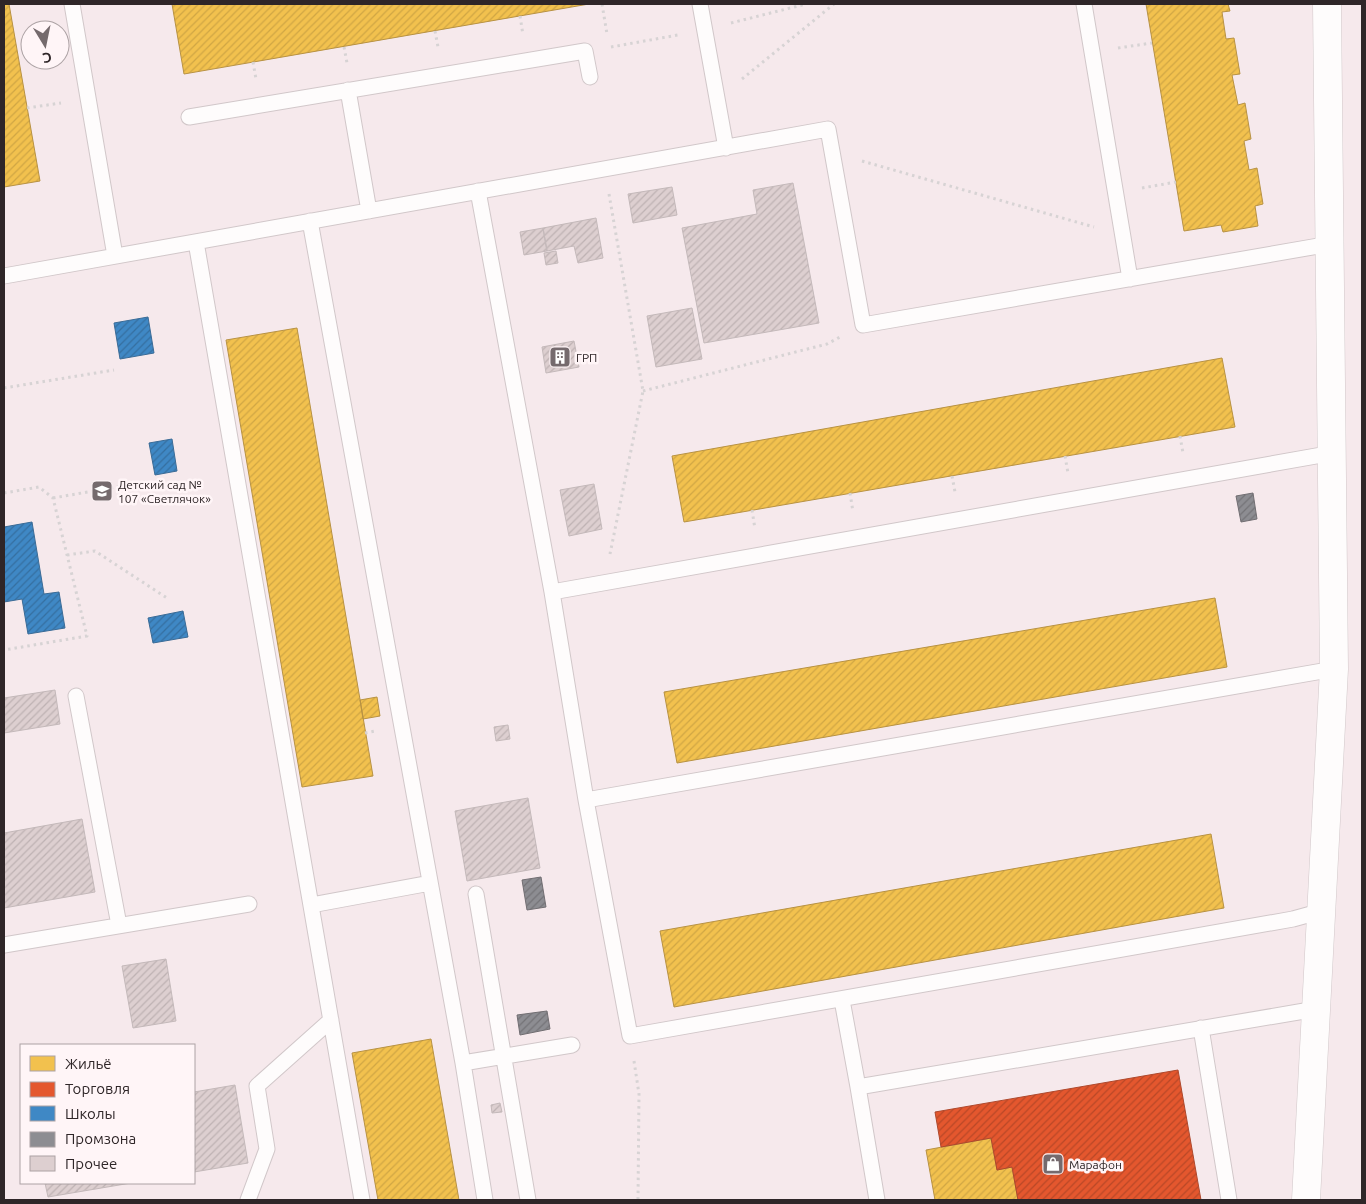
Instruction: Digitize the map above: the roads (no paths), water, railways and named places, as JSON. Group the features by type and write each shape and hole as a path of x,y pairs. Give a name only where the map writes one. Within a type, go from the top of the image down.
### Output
{"street":[{"path":"1306,1200 1334,669 1328,4"}],"lane":[{"path":"72,4 115,256"},
{"path":"700,4 726,148"},
{"path":"1084,4 1130,279"},
{"path":"189,117 585,51 590,77"},
{"path":"348,90 369,211"},
{"path":"4,276 828,129 862,325 1330,244"},
{"path":"478,191 552,592 586,800 630,1036 1293,919 1322,911"},
{"path":"310,221 463,1062 485,1200"},
{"path":"196,242 362,1200"},
{"path":"552,592 1333,453"},
{"path":"586,800 1334,669"},
{"path":"76,696 119,925"},
{"path":"311,905 430,883"},
{"path":"476,894 528,1200"},
{"path":"4,945 249,904"},
{"path":"842,1000 877,1200"},
{"path":"858,1087 1316,1009"},
{"path":"247,1200 267,1149 257,1086 331,1020"},
{"path":"1201,1028 1229,1200"},
{"path":"463,1062 572,1045"}],"place":[{"name":"ГРП","path":"560,357"},
{"name":"Детский сад № 107 «Светлячок»","path":"102,491"},
{"name":"Марафон","path":"1053,1164"}]}
